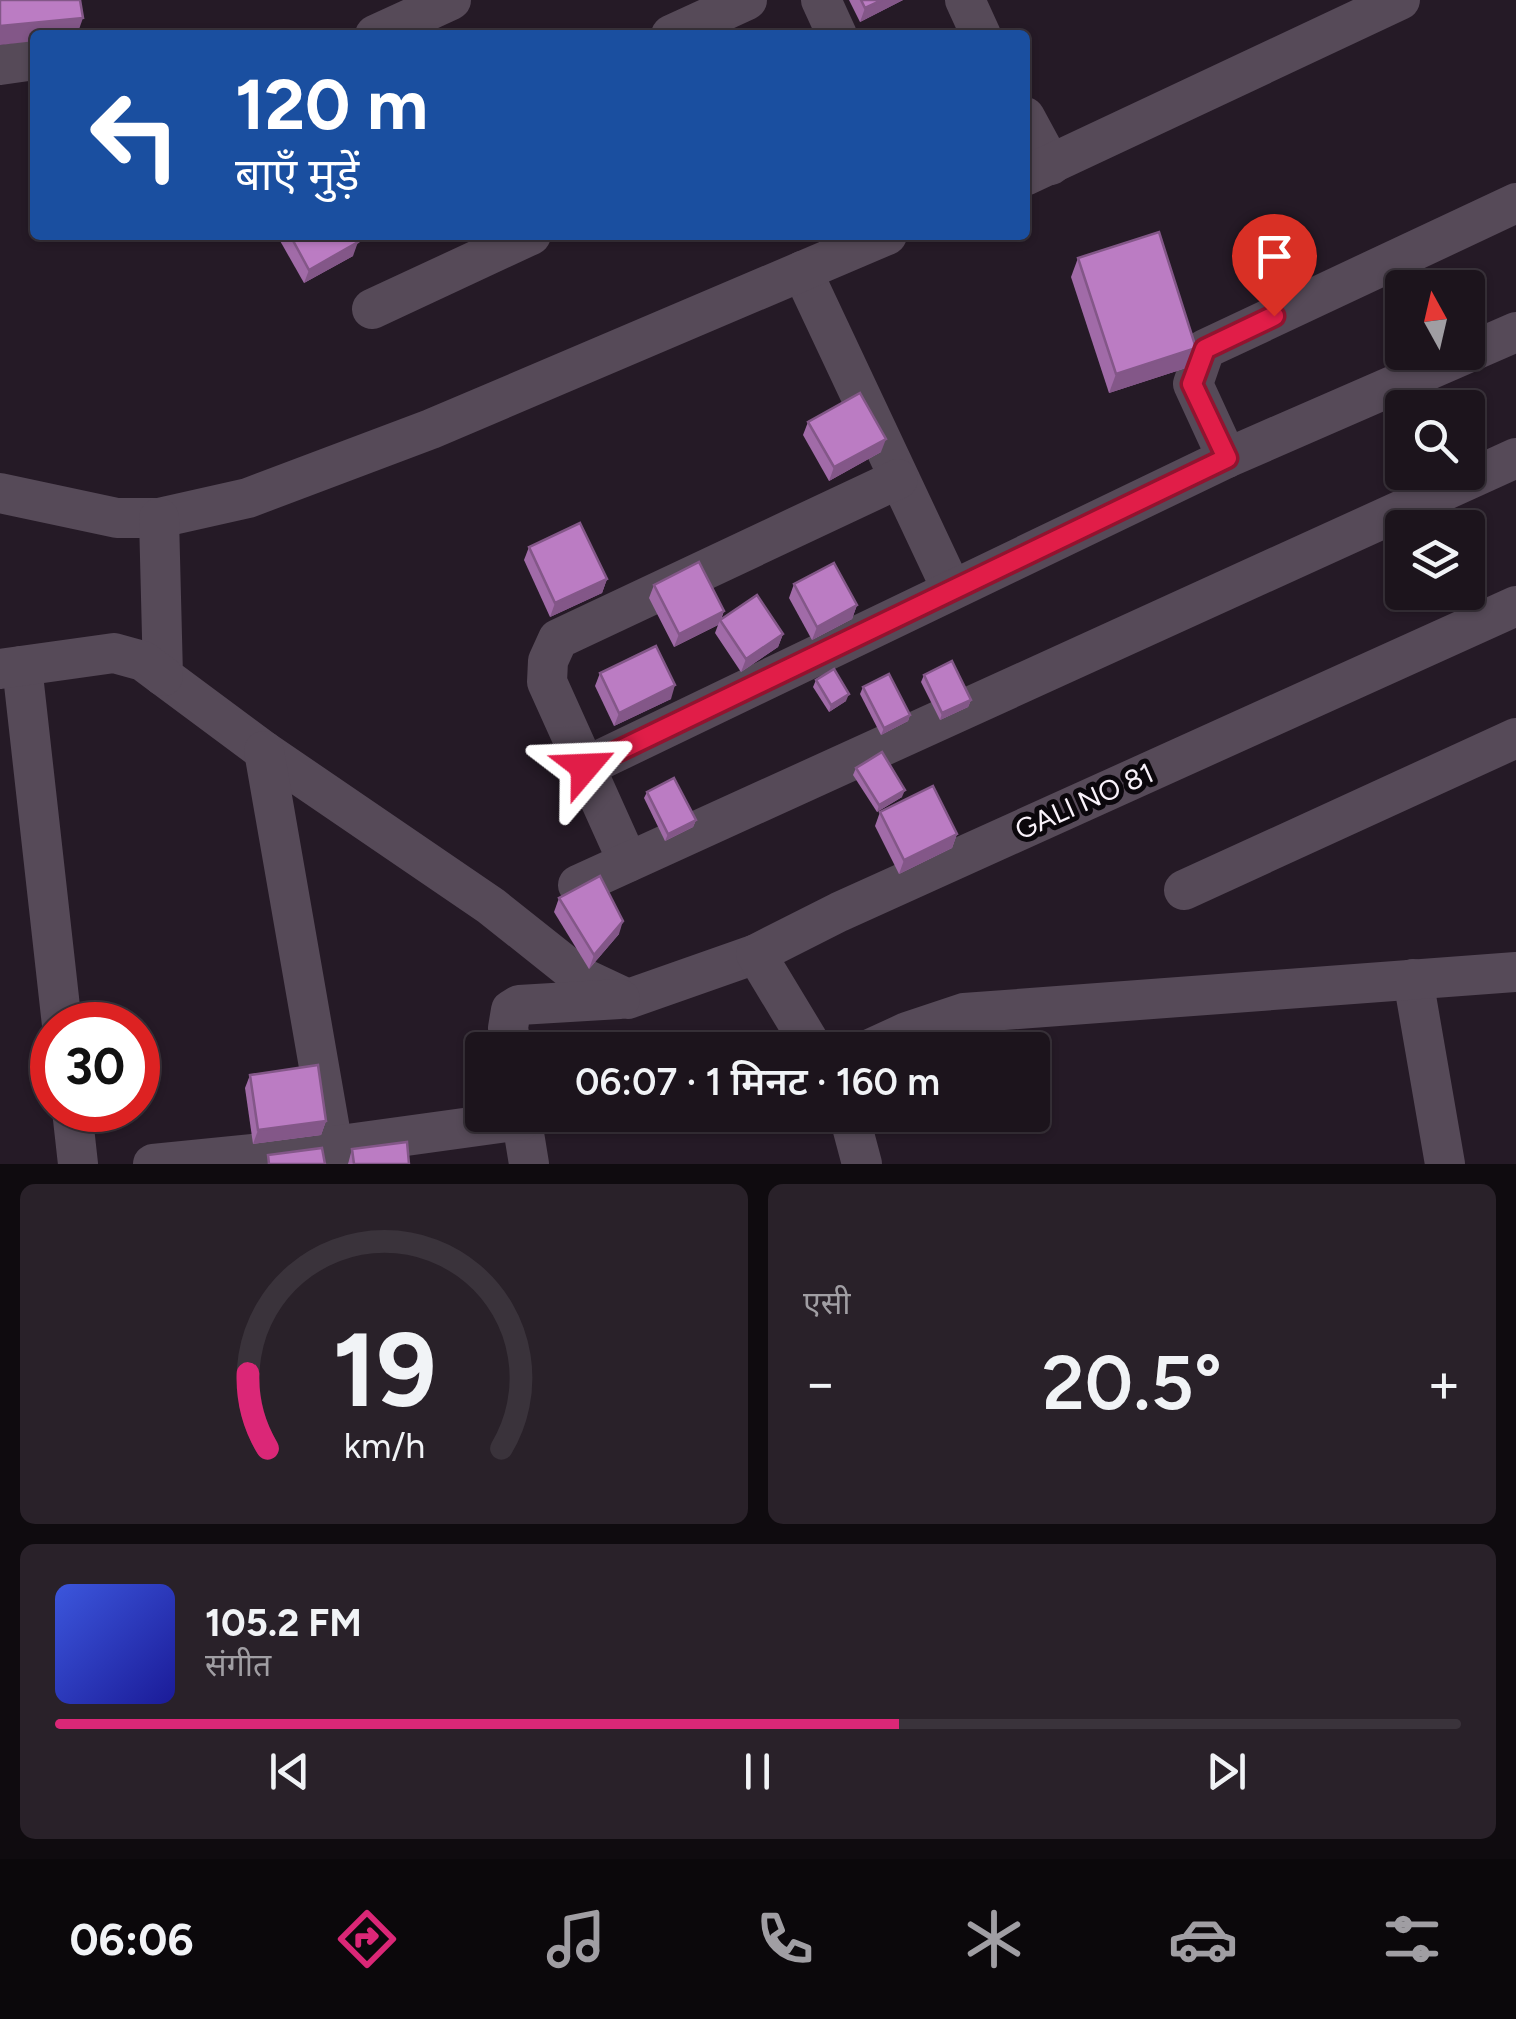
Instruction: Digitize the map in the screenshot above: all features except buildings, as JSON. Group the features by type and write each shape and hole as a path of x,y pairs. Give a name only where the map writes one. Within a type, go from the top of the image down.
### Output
{"street":[{"path":"386,30 450,0"},
{"path":"682,30 747,0"},
{"path":"821,0 835,30"},
{"path":"1030,138 1038,171 1400,0"},
{"path":"0,64 30,61"},
{"path":"1227,458 1192,384 1205,349 1516,203"},
{"path":"372,310 520,240"},
{"path":"0,492 116,518 160,518 248,498 431,429 875,240"},
{"path":"802,271 951,588"},
{"path":"585,767 1227,458 1516,332"},
{"path":"578,885 1516,458"},
{"path":"628,862 547,682 548,661 558,640 898,479"},
{"path":"160,518 163,676"},
{"name":"GALI NO 81","path":"509,1032 511,1010 518,1005 628,999 756,954 839,912 1516,606"},
{"path":"59,1002 11,668 114,653 143,661 490,906 579,976 628,999"},
{"path":"1184,890 1516,738"},
{"path":"264,750 334,1155"},
{"path":"756,954 803,1032"},
{"path":"906,1032 964,1013 1516,972"},
{"path":"1413,978 1445,1164"},
{"path":"153,1164 334,1155 465,1128"},
{"path":"74,1132 78,1164"},
{"path":"524,1132 529,1164"},
{"path":"853,1132 862,1164"}],"route":[{"path":"585,767 1227,458 1192,384 1196,371 1205,349 1274,316"}]}
